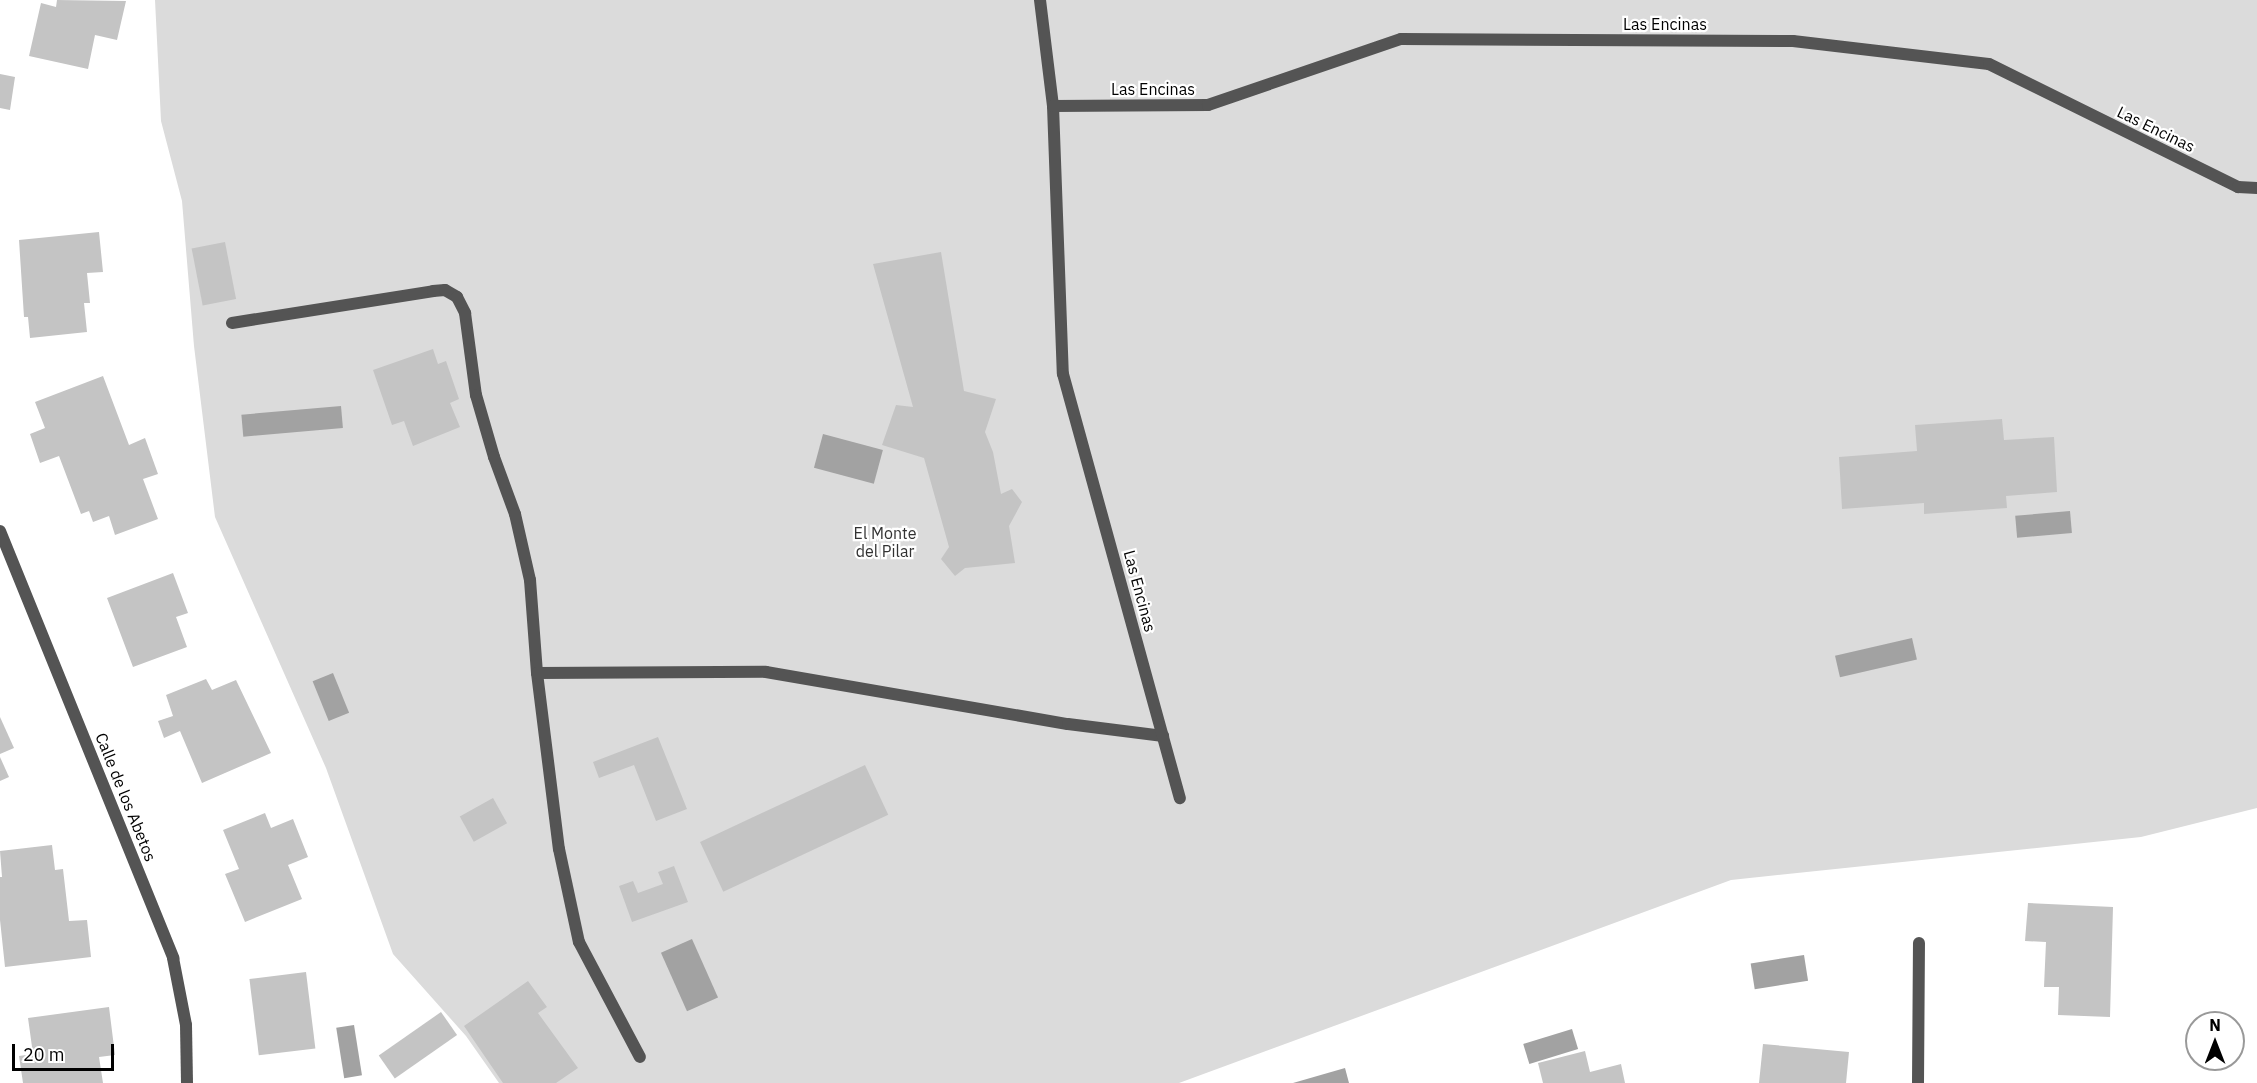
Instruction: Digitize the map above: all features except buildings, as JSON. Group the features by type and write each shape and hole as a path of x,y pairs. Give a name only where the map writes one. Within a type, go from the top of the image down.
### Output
{"street":[{"name":"Las Encinas","path":"1040,0 1053,106 1063,374 1180,798"},
{"name":"Las Encinas","path":"1053,106 1208,105 1401,39 1793,41 1989,64 2238,187 2257,188"},
{"path":"231,323 433,291 445,290 457,297 465,313 476,395 494,457 515,514 530,580 537,673 559,849 579,942 640,1058"},
{"name":"Calle de los Abetos","path":"0,531 173,958 186,1025 187,1083"},
{"path":"537,673 766,672 1068,724 1163,736"},
{"path":"1918,1083 1919,943"}],"green space":[{"name":"El Monte del Pilar","path":"155,0 2257,0 2257,808 2141,837 1731,880 1179,1083 499,1083 466,1036 393,954 326,768 215,517 194,346 182,201 161,121"}],"shaded area":[{"path":"341,406 343,428 243,437 241,415"},
{"path":"823,434 883,450 874,484 814,468"},
{"path":"2070,511 2072,533 2017,538 2015,516"},
{"path":"1912,638 1917,659 1840,677 1835,656"},
{"path":"333,673 349,713 329,721 313,681"},
{"path":"692,939 718,997 687,1011 661,953"},
{"path":"1804,955 1808,981 1755,989 1751,963"},
{"path":"354,1025 362,1075 344,1078 336,1028"},
{"path":"1572,1029 1578,1049 1529,1064 1523,1044"},
{"path":"1345,1068 1349,1083 1293,1083"}]}
